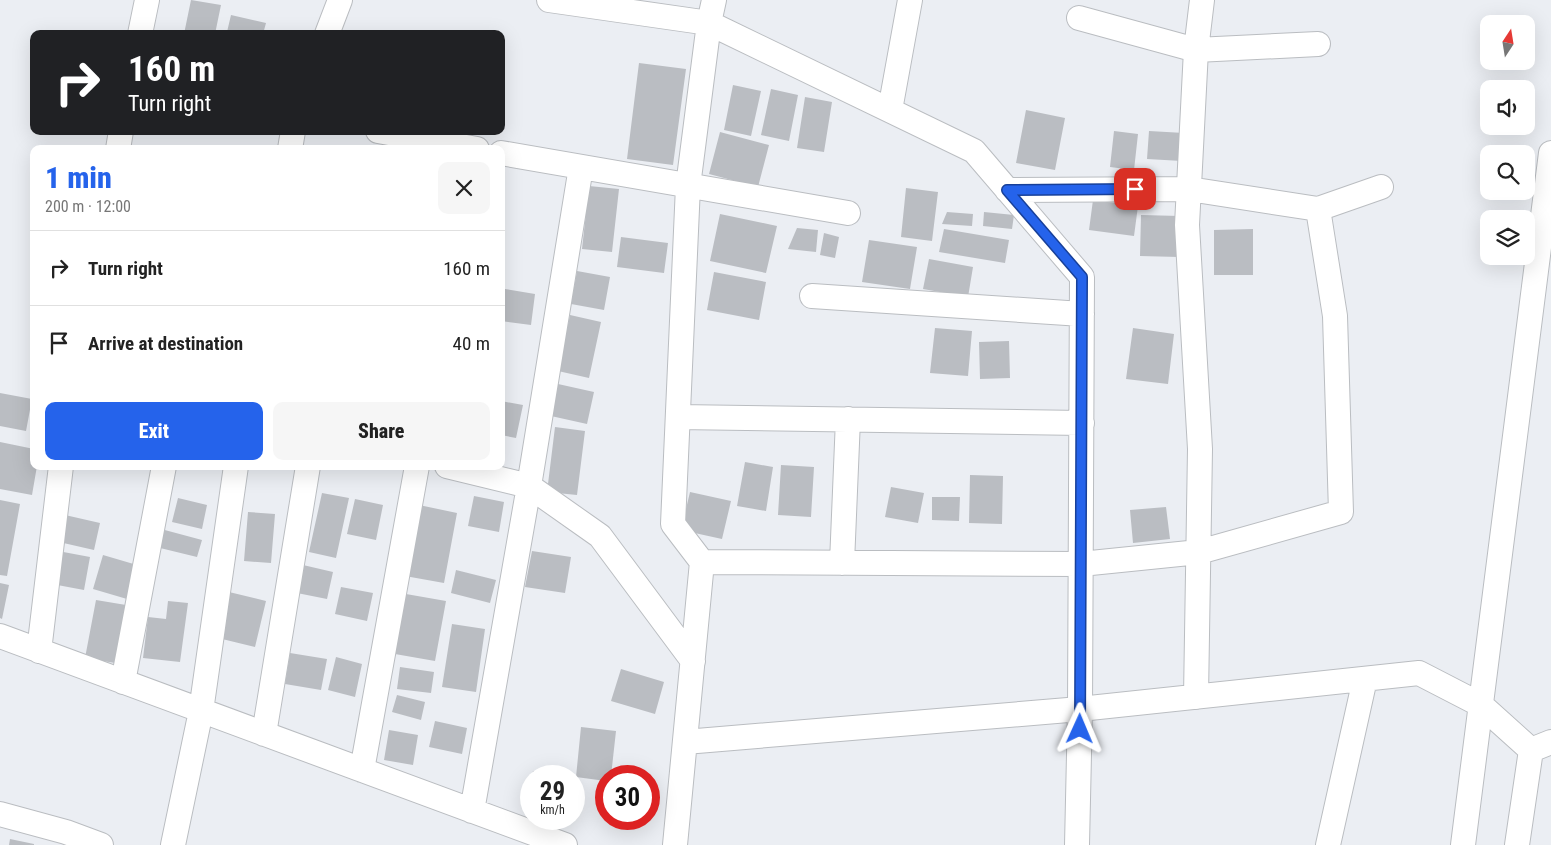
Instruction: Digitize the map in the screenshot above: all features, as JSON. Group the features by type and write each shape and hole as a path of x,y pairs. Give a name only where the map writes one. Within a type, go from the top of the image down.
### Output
{"street":[{"path":"141,30 147,0"},
{"path":"329,30 340,0"},
{"path":"549,0 618,5 709,23 974,150 1082,277 1080,709 1077,845"},
{"path":"675,845 702,562 673,524 688,186 709,23 714,0"},
{"path":"890,110 910,0"},
{"path":"1196,697 1200,449 1187,225 1196,50 1202,0"},
{"path":"1079,18 1196,50 1318,44"},
{"path":"400,135 455,145"},
{"path":"1463,845 1547,212 1551,153"},
{"path":"505,154 848,213"},
{"path":"472,811 529,486 581,167"},
{"path":"1007,190 1189,189 1318,209 1381,187"},
{"path":"702,562 1081,564 1199,552 1341,512 1334,316 1318,209"},
{"path":"812,296 1082,314"},
{"path":"678,417 1082,422"},
{"path":"842,563 848,419"},
{"path":"39,651 61,470"},
{"path":"123,682 163,470"},
{"path":"173,845 201,711 235,470"},
{"path":"264,734 307,470"},
{"path":"362,770 416,470"},
{"path":"463,470 529,486 600,536 693,661"},
{"path":"0,636 565,845"},
{"path":"685,742 1080,709 1419,674 1481,704 1541,746 1517,845"},
{"path":"1328,845 1365,679"},
{"path":"0,814 64,839 102,845"}],"building":[{"path":"191,0 221,5 216,30 185,30"},
{"path":"231,15 266,23 264,30 227,30"},
{"path":"639,63 686,69 673,165 627,159"},
{"path":"733,85 761,91 751,136 724,130"},
{"path":"771,89 798,95 789,141 761,135"},
{"path":"805,97 832,102 824,152 797,148"},
{"path":"1026,110 1065,118 1055,170 1016,163"},
{"path":"1114,131 1138,134 1134,170 1110,167"},
{"path":"1149,131 1184,133 1182,161 1147,159"},
{"path":"720,132 769,145 758,187 709,174"},
{"path":"589,186 619,189 612,252 582,249"},
{"path":"906,188 938,192 932,241 901,237"},
{"path":"1093,200 1138,206 1134,236 1089,230"},
{"path":"947,212 973,214 972,226 942,224"},
{"path":"984,212 1014,215 1012,229 983,226"},
{"path":"720,214 777,226 766,273 710,261"},
{"path":"1141,215 1180,216 1179,257 1140,256"},
{"path":"797,228 818,230 816,252 788,249"},
{"path":"944,229 1009,240 1005,263 939,252"},
{"path":"1253,229 1253,275 1214,275 1214,230"},
{"path":"824,233 839,237 835,258 820,255"},
{"path":"621,237 668,243 664,273 617,267"},
{"path":"869,240 917,247 910,289 862,282"},
{"path":"929,259 973,267 968,297 923,289"},
{"path":"577,271 610,277 604,310 571,304"},
{"path":"714,272 766,282 759,320 707,310"},
{"path":"505,289 535,294 531,325 505,322"},
{"path":"570,315 601,322 589,378 558,371"},
{"path":"935,328 972,331 968,376 930,373"},
{"path":"1133,328 1174,334 1168,384 1126,379"},
{"path":"1009,341 1010,378 980,379 979,342"},
{"path":"558,384 594,392 587,424 551,416"},
{"path":"0,393 30,399 26,431 0,426"},
{"path":"505,402 523,405 516,438 505,436"},
{"path":"555,427 585,431 577,495 547,492"},
{"path":"0,442 30,448 30,470 36,470 32,495 0,489"},
{"path":"745,462 773,467 766,511 737,506"},
{"path":"781,465 814,467 811,517 778,515"},
{"path":"970,475 1003,476 1002,524 969,523"},
{"path":"891,487 924,493 918,523 885,517"},
{"path":"690,492 731,501 722,539 681,530"},
{"path":"322,493 349,498 336,558 309,552"},
{"path":"474,496 504,502 499,532 468,526"},
{"path":"932,497 960,497 959,521 932,520"},
{"path":"178,498 207,505 202,529 172,522"},
{"path":"355,499 383,505 376,540 347,534"},
{"path":"0,500 20,504 7,576 0,575"},
{"path":"419,505 457,513 444,583 405,576"},
{"path":"1166,507 1170,539 1133,543 1130,510"},
{"path":"248,512 275,514 271,563 244,561"},
{"path":"65,515 100,523 94,550 59,542"},
{"path":"161,529 202,540 197,557 156,547"},
{"path":"58,551 90,557 84,590 52,584"},
{"path":"532,551 571,557 565,593 525,587"},
{"path":"103,555 137,565 127,599 93,589"},
{"path":"303,565 333,572 327,599 297,593"},
{"path":"456,570 496,580 490,603 451,593"},
{"path":"0,583 9,585 2,619 0,618"},
{"path":"341,587 373,593 367,621 335,614"},
{"path":"229,592 266,601 255,647 218,638"},
{"path":"406,594 446,601 435,661 395,654"},
{"path":"96,600 126,605 115,663 85,658"},
{"path":"168,601 188,603 180,662 143,658 148,617 166,619"},
{"path":"452,624 485,629 476,692 442,687"},
{"path":"290,653 327,659 321,690 285,684"},
{"path":"336,657 362,664 355,697 328,690"},
{"path":"400,667 434,672 431,693 397,689"},
{"path":"621,669 664,682 655,714 611,701"},
{"path":"397,695 425,702 421,720 392,712"},
{"path":"435,721 467,728 462,754 429,747"},
{"path":"581,727 616,731 612,765 595,765 595,780 585,778 585,765 577,765"},
{"path":"389,730 418,735 413,765 384,760"},
{"path":"10,839 34,844 34,845 9,845"}],"route":[{"path":"1080,729 1082,277 1007,190 1135,189"}]}
